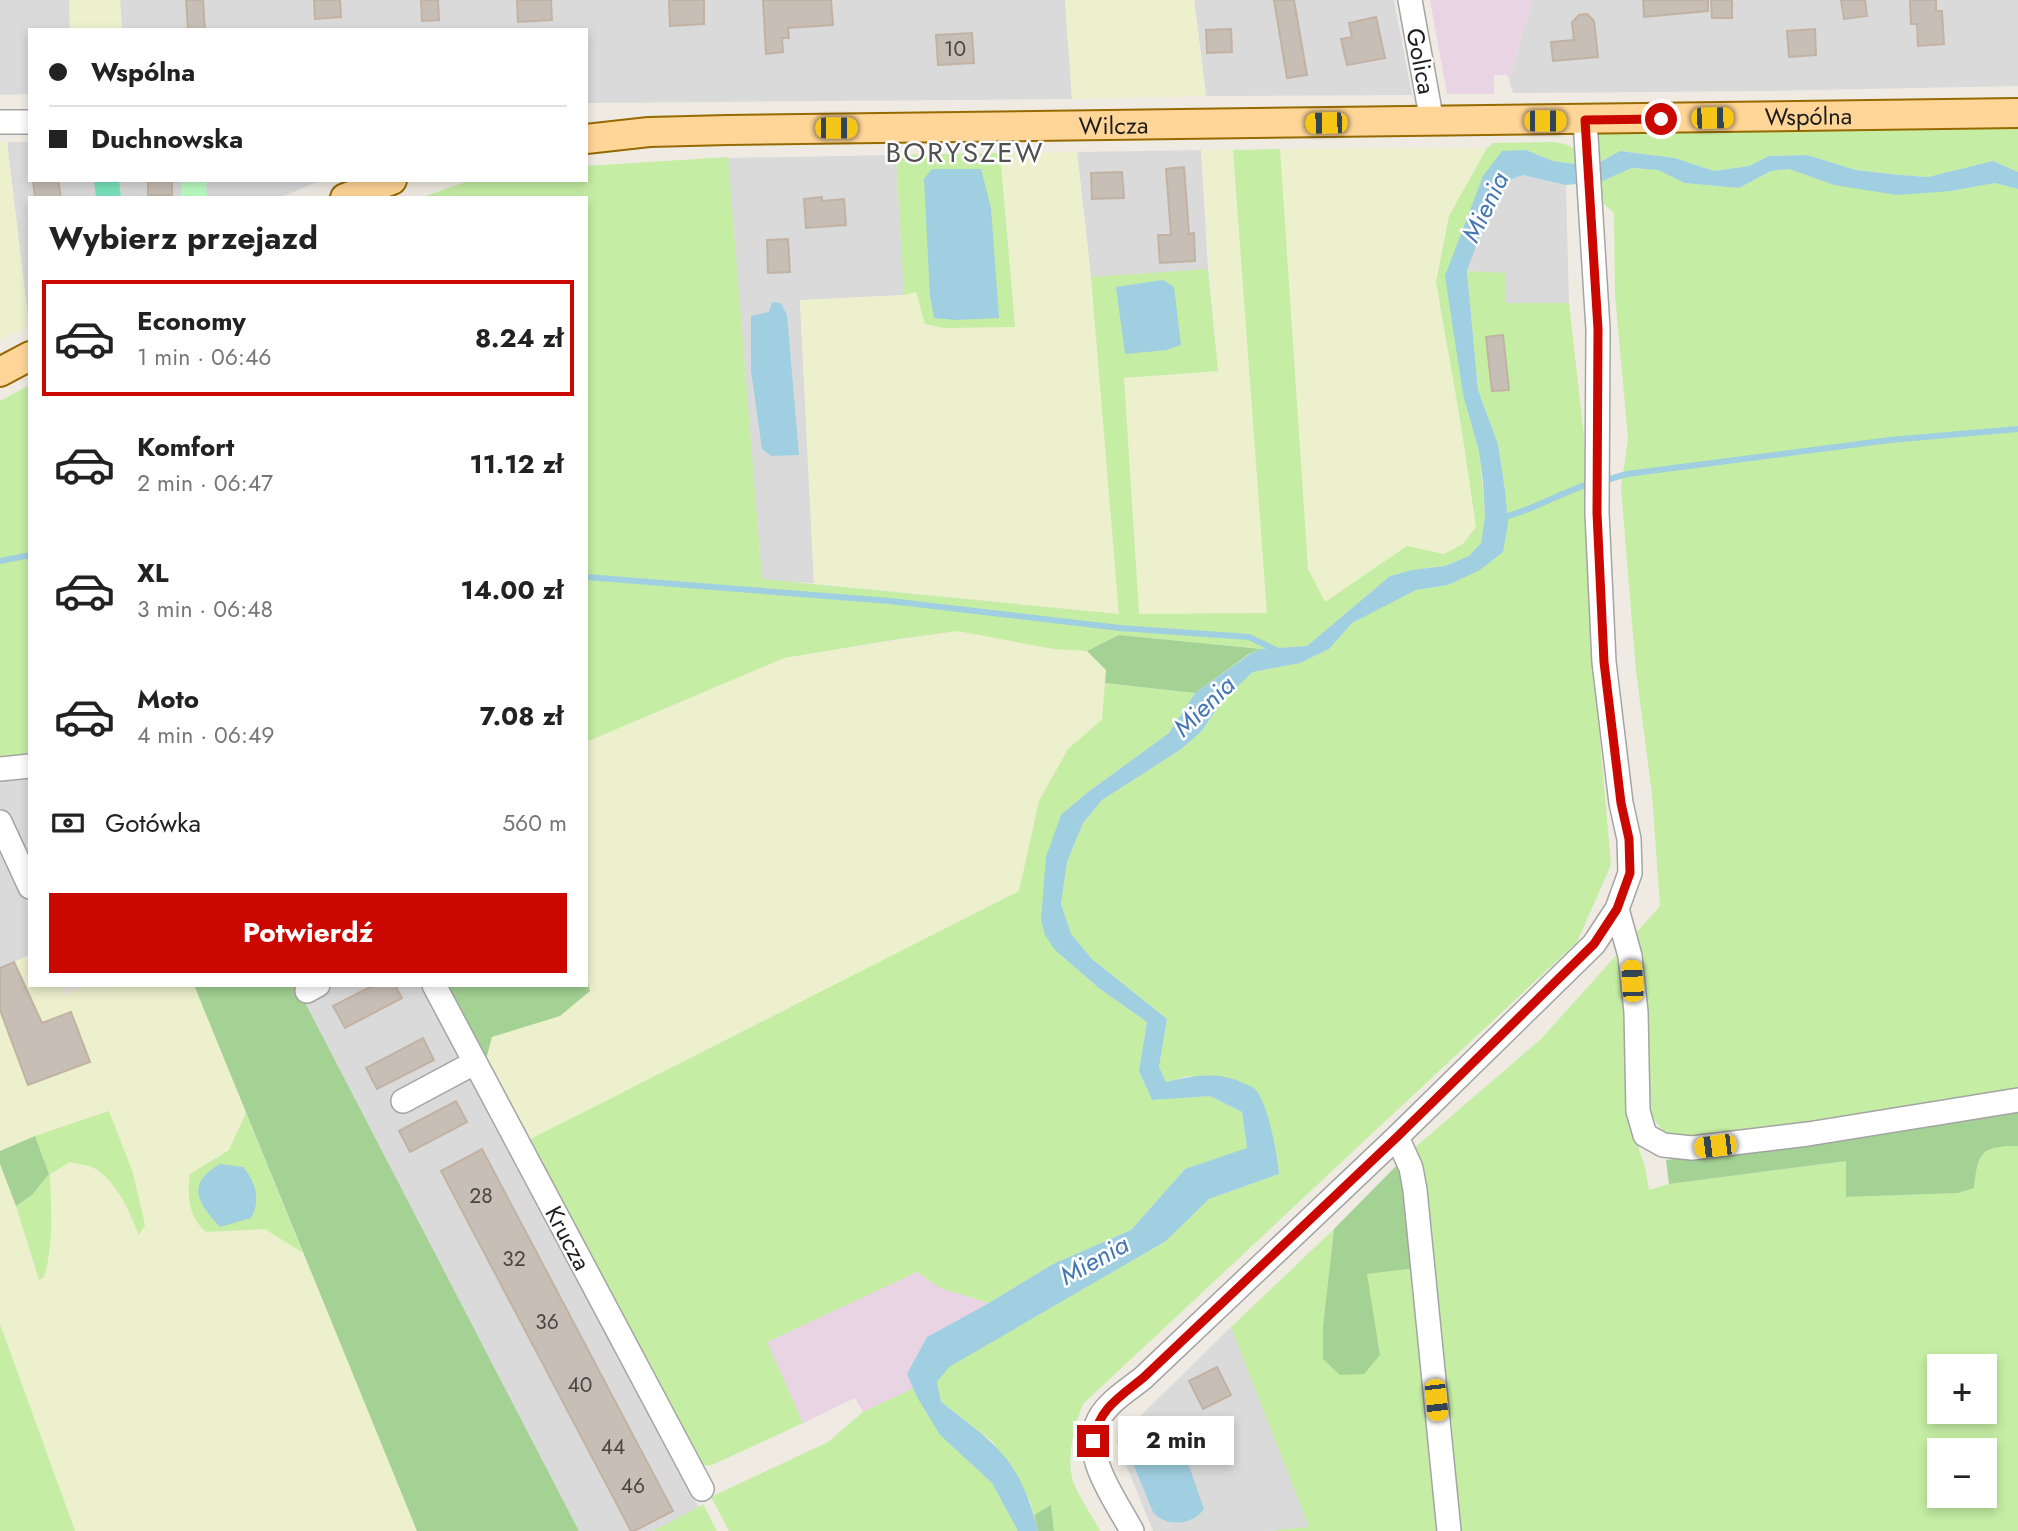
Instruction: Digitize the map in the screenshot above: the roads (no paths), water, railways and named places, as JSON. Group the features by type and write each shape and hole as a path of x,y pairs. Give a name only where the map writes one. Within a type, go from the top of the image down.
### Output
{"main road":[{"name":"Wspólna","path":"1432,122 1585,120 1712,109 2018,113"},
{"name":"Wilcza","path":"588,139 649,132 727,130 1432,122"},
{"path":"350,196 387,182"},
{"path":"0,373 28,357"}],"street":[{"name":"Golica","path":"1410,0 1432,122"},
{"path":"1132,1531 1094,1454 1093,1441 1099,1418 1397,1137 1594,944 1617,909 1630,873 1629,839 1621,803 1604,662 1597,482 1598,329 1585,120"},
{"path":"0,122 28,122"},
{"path":"0,769 28,766"},
{"path":"0,822 28,883"},
{"path":"1617,909 1630,956 1636,1012 1638,1111 1645,1136 1662,1145 1692,1149 1808,1134 2018,1100"},
{"name":"Krucza","path":"435,987 702,1489"},
{"path":"402,1101 474,1063"},
{"path":"1397,1137 1411,1168 1415,1190 1449,1531"}],"water":[{"name":"Mienia","path":"1526,150 1553,161 1575,164 1576,184 1566,185 1523,175 1505,182 1488,213 1467,271 1478,390 1498,444 1505,490 1508,523 1503,552 1480,570 1448,585 1416,590 1352,623 1329,649 1300,663 1253,672 1223,700 1201,732 1180,750 1102,800 1083,823 1067,862 1061,904 1071,934 1092,959 1167,1019 1159,1067 1166,1082 1194,1076 1213,1076 1232,1079 1254,1088 1268,1117 1279,1174 1209,1199 1166,1241 949,1367 937,1382 941,1402 992,1443 1014,1470 1031,1507 1038,1531 1018,1531 992,1483 940,1435 917,1397 907,1374 927,1337 1053,1264 1131,1230 1185,1169 1247,1148 1242,1112 1210,1096 1152,1100 1139,1071 1147,1022 1100,989 1055,950 1045,935 1041,920 1046,857 1061,815 1169,733 1195,693 1250,654 1261,649 1307,646 1390,576 1445,566 1469,556 1481,543 1485,517 1479,451 1463,394 1445,276 1483,176 1502,151"},
{"path":"1620,151 1675,158 1714,171 1749,166 1769,156 1807,155 1856,170 1928,177 1993,161 2018,172 2018,189 1995,183 1951,191 1897,195 1834,185 1789,169 1771,171 1739,188 1684,183 1658,170 1632,168 1598,183 1600,162"},
{"path":"932,169 981,169 991,208 999,318 934,318 930,296 924,179"},
{"path":"1163,280 1174,287 1181,345 1167,350 1125,354 1116,287"},
{"path":"772,302 781,303 787,315 799,455 771,456 762,449 751,371 751,316 769,312"},
{"path":"220,1164 243,1167 254,1185 256,1205 251,1218 220,1227 201,1202 199,1186 209,1171"},
{"path":"1160,1420 1181,1447 1204,1509 1186,1521 1165,1521 1153,1512 1128,1451 1139,1430"}],"waterway":[{"path":"1603,481 1627,474 1890,440 2018,429"},
{"path":"1501,518 1592,483"},
{"path":"0,561 28,555"},
{"path":"588,577 890,601 1120,628 1249,637 1282,653"}],"district":[{"name":"BORYSZEW","path":"965,152"}]}
